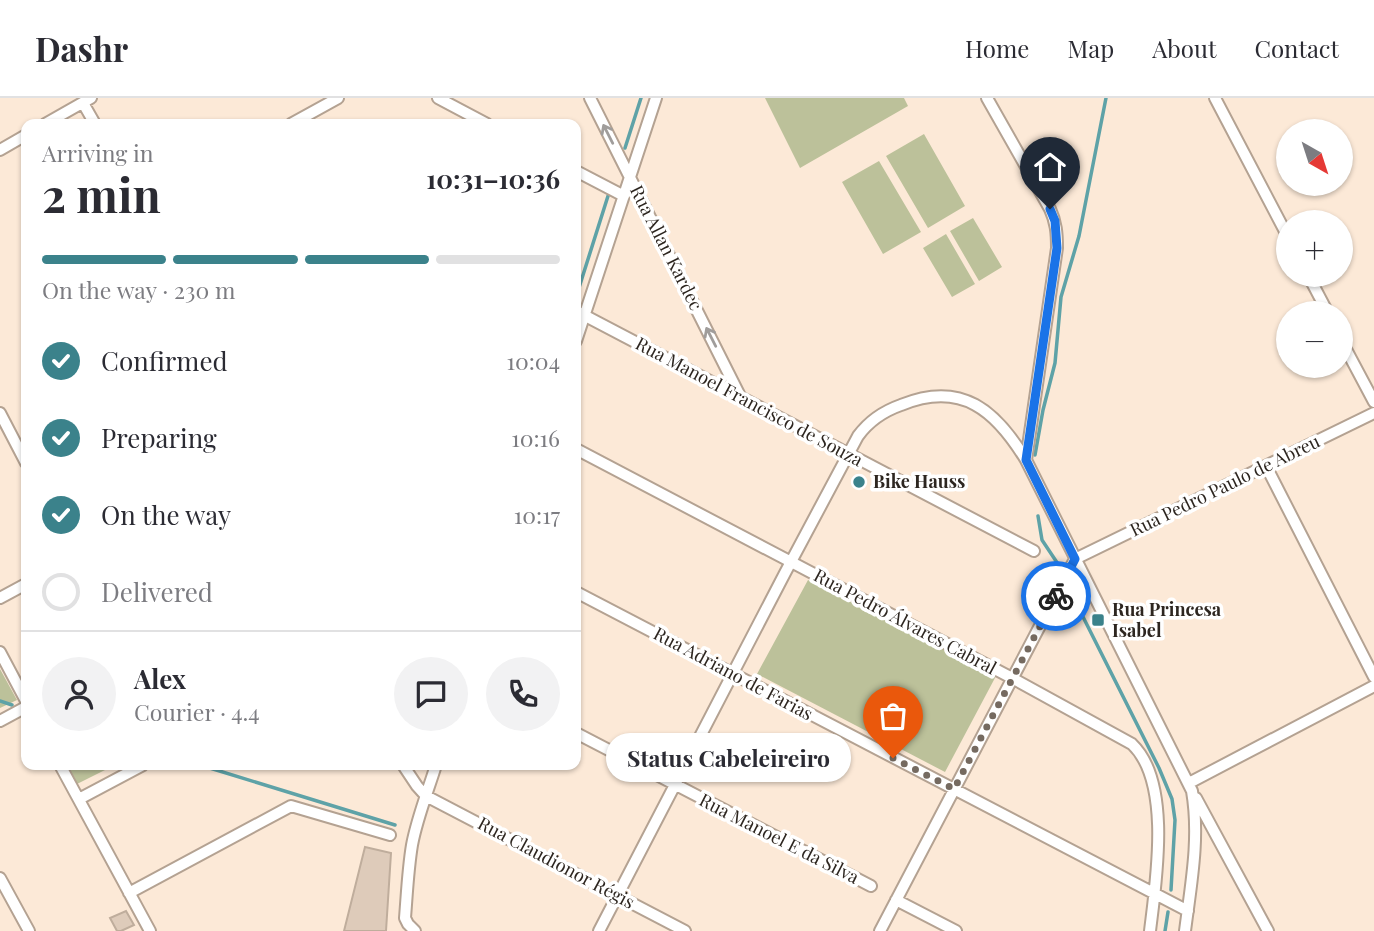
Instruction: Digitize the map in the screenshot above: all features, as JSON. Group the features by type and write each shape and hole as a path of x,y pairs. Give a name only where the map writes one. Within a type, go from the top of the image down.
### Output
{"street":[{"path":"300,119 338,98"},
{"path":"438,98 478,119"},
{"name":"Rua Allan Kardec","path":"590,98 741,398"},
{"path":"581,310 624,196 656,98"},
{"path":"986,98 1050,209 1057,232 1057,248 1026,460"},
{"path":"1215,98 1276,214"},
{"path":"53,119 83,100 92,119"},
{"path":"0,150 21,138"},
{"path":"581,174 624,196"},
{"name":"Rua Manoel Francisco de Souza","path":"581,314 1034,551"},
{"path":"1353,362 1374,402"},
{"path":"599,931 791,562 864,428 881,415 908,402 950,396 971,403 993,417 1013,439 1026,460 1191,787 1268,931"},
{"path":"0,413 21,453"},
{"name":"Rua Pedro Paulo de Abreu","path":"1075,559 1373,416"},
{"name":"Rua Pedro Álvares Cabral","path":"581,452 1124,738 1138,750 1153,780 1158,811 1155,894"},
{"path":"1266,466 1374,677"},
{"path":"880,931 1075,559"},
{"path":"0,597 21,586"},
{"name":"Rua Adriano de Farias","path":"581,595 1188,911"},
{"path":"0,652 21,692"},
{"path":"1191,787 1374,686"},
{"path":"0,721 21,710"},
{"name":"Rua Manoel E da Silva","path":"581,736 871,887"},
{"path":"63,770 150,931"},
{"path":"79,799 134,770"},
{"path":"406,770 426,796"},
{"path":"413,930 405,918 412,842 434,770"},
{"path":"1185,931 1196,827 1191,787"},
{"name":"Rua Claudionor Régis","path":"426,796 685,931"},
{"path":"129,893 291,806 390,835"},
{"path":"0,878 29,931"},
{"path":"1150,931 1155,894"},
{"path":"896,900 956,931"}],"green space":[{"path":"765,98 904,98 908,106 800,168"},
{"path":"924,134 965,206 928,228 886,156"},
{"path":"879,161 921,232 883,254 842,182"},
{"path":"973,218 1002,267 979,281 950,231"},
{"path":"946,234 975,284 952,297 923,248"},
{"path":"808,580 996,676 945,772 757,674"},
{"path":"0,669 17,700 0,708"},
{"path":"70,770 105,770 77,784"}],"building":[{"path":"365,847 391,853 386,931 344,931"},
{"path":"126,911 134,925 117,931 110,918"}],"waterway":[{"path":"625,148 641,98"},
{"path":"1035,455 1055,363 1061,297 1079,236 1106,98"},
{"path":"581,281 608,196"},
{"path":"1038,516 1042,540 1058,564"},
{"path":"1072,595 1172,799 1175,820 1171,890"},
{"path":"0,701 12,705"},
{"path":"216,770 395,825"},
{"path":"1165,931 1168,912"}],"way so far":[{"path":"893,758 954,789 1056,596"}],"place":[{"name":"Bike Hauss","path":"859,482"},
{"name":"Rua Princesa Isabel","path":"1098,620"},
{"name":"Status Cabeleireiro","path":"893,758"}],"route":[{"path":"1050,209 1057,232 1057,248 1026,460 1075,559 1056,596"}]}
